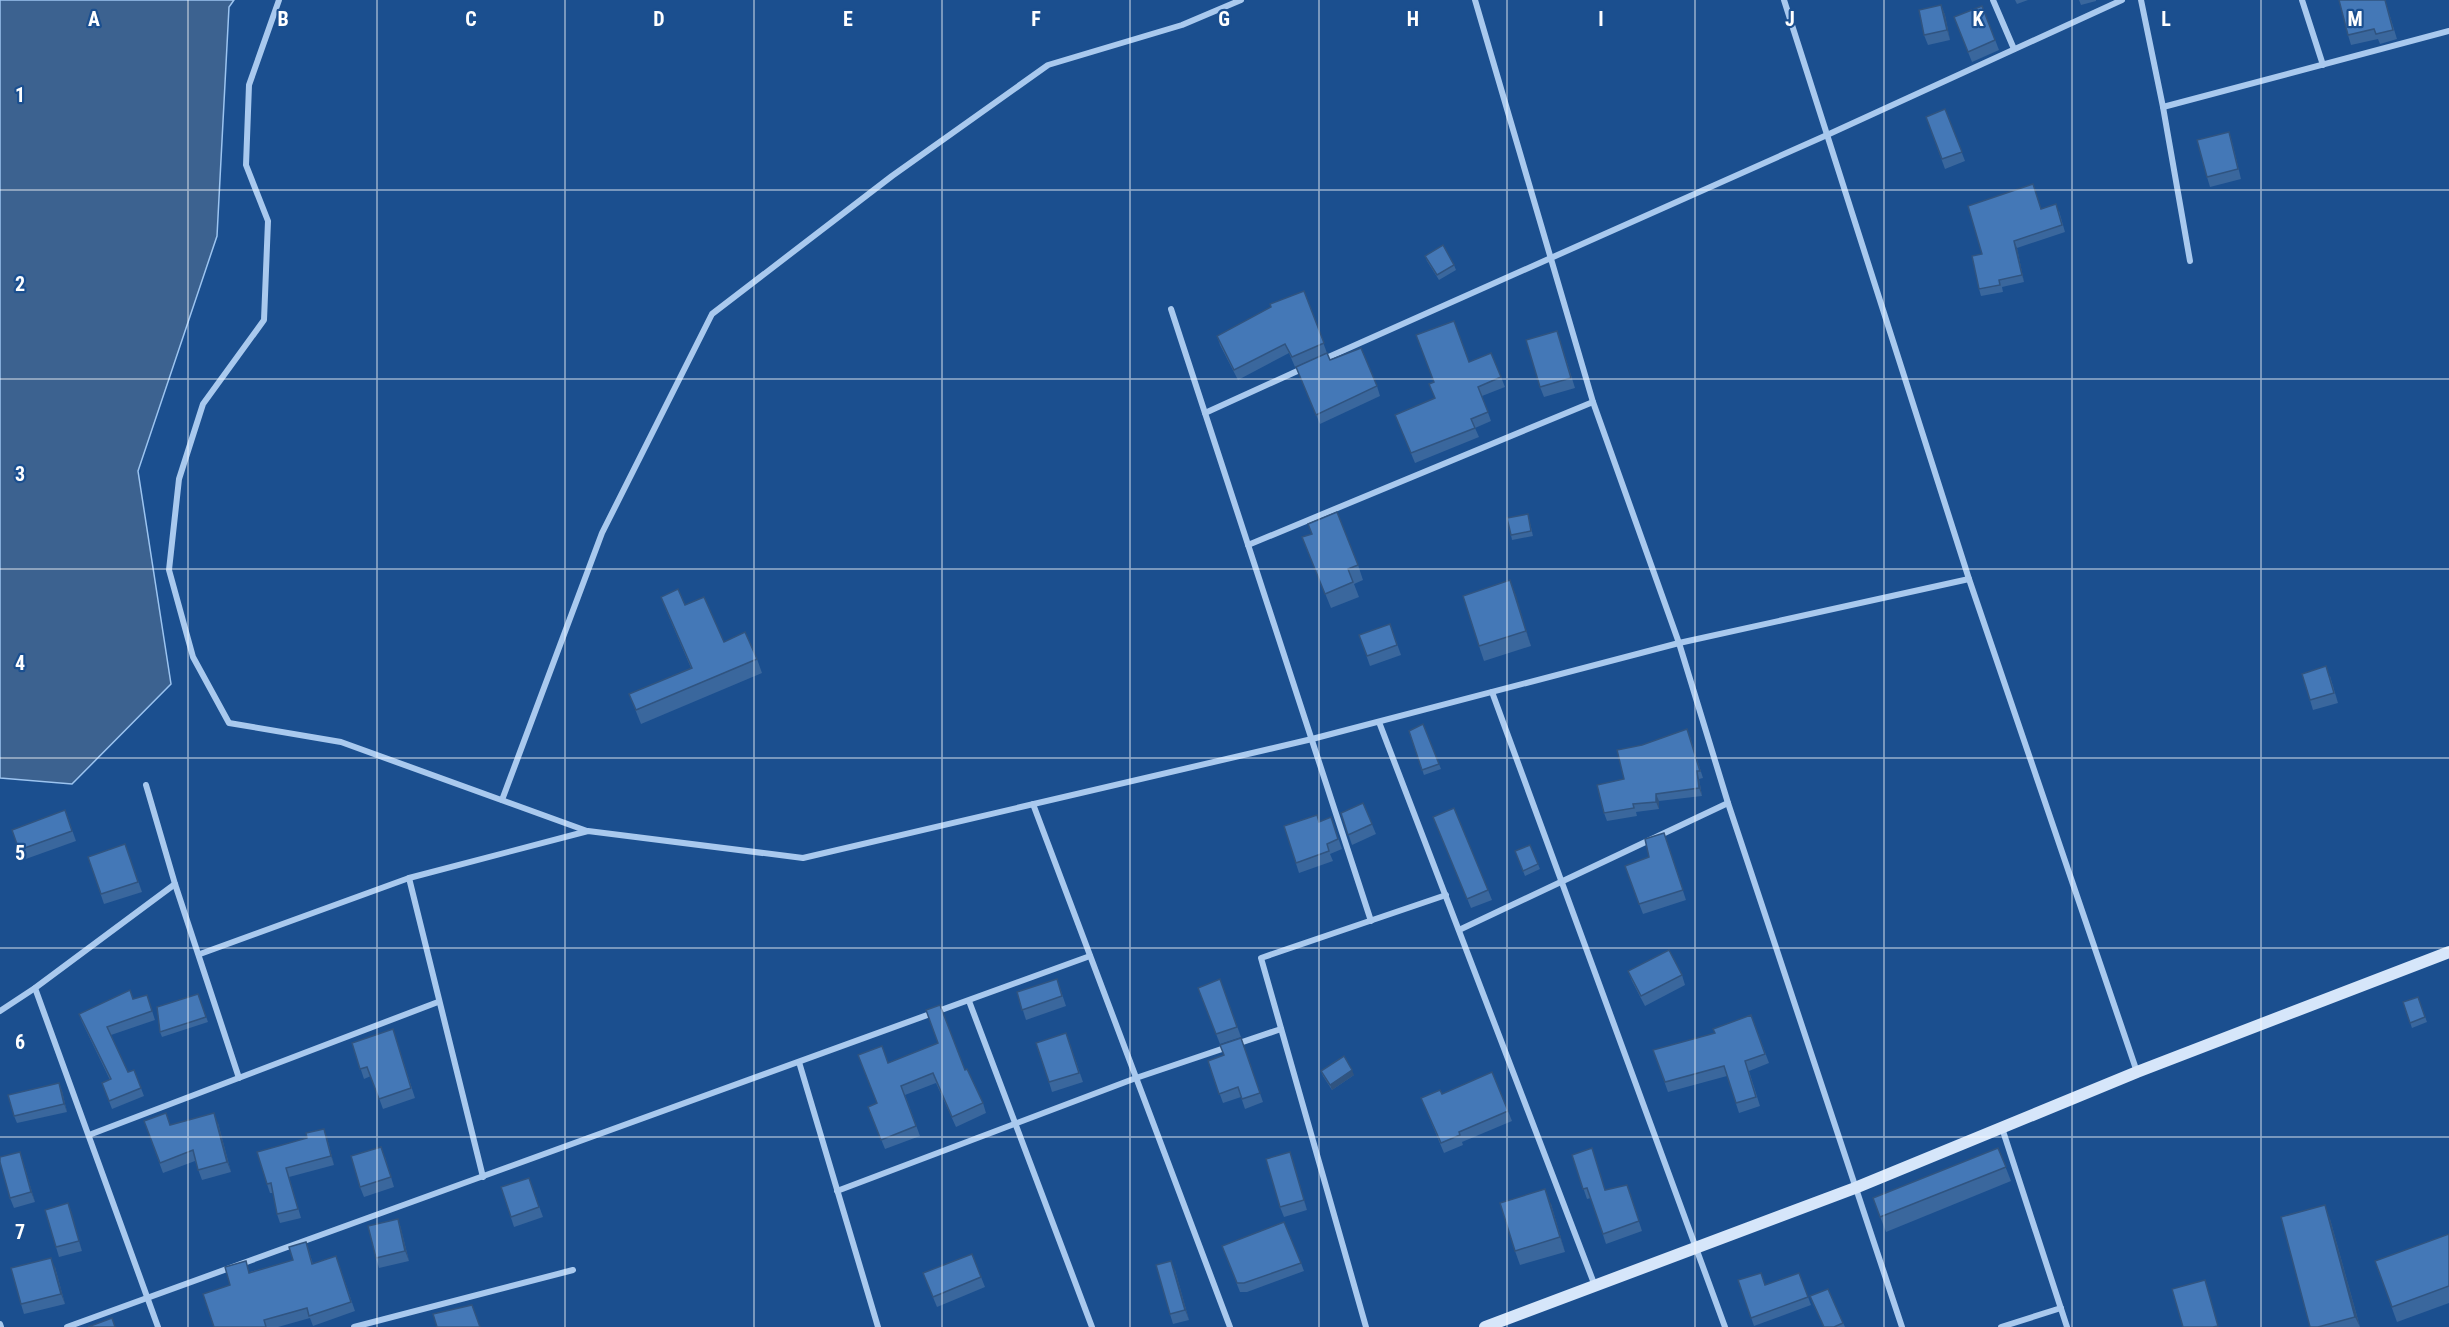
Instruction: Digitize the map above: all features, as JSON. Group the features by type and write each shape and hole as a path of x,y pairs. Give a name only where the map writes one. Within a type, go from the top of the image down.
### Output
{"main road":[{"path":"1485,1327 1855,1188 2137,1072 2449,952"}],"street":[{"path":"279,0 249,85 246,165 268,221 264,320 203,404 179,479 169,570 193,657 229,723 341,742 588,831 803,858 1312,739 1679,643 1969,579"},
{"path":"502,801 602,533 712,314 892,176 1048,65 1182,25 1241,0"},
{"path":"1475,0 1593,402 1679,643 1728,803 1902,1327"},
{"path":"1784,0 1969,579 2137,1072"},
{"path":"1993,0 2014,50"},
{"path":"1205,412 1827,135 2122,0"},
{"path":"2141,0 2163,107 2190,261"},
{"path":"2302,0 2323,65"},
{"path":"2163,107 2449,31"},
{"path":"1171,309 1371,921"},
{"path":"1248,545 1593,402"},
{"path":"1492,692 1725,1327"},
{"path":"1379,722 1595,1286"},
{"path":"146,785 175,884 200,954 239,1078"},
{"path":"1459,930 1728,803"},
{"path":"1033,804 1230,1327"},
{"path":"200,954 409,878 588,831"},
{"path":"409,878 483,1176"},
{"path":"0,1011 35,988 175,884"},
{"path":"1366,1327 1261,958 1446,895"},
{"path":"67,1327 1090,956"},
{"path":"35,988 159,1327"},
{"path":"969,1000 1092,1327"},
{"path":"89,1135 438,1002"},
{"path":"837,1191 1136,1078 1281,1029"},
{"path":"799,1062 878,1327"},
{"path":"2002,1127 2067,1327"},
{"path":"354,1327 573,1270"},
{"path":"2001,1327 2061,1308"}],"water":[{"path":"0,0 234,0 229,7 217,236 138,471 171,684 72,784 0,778"}],"building":[{"path":"2339,0 2385,0 2393,30 2376,34 2374,29 2348,35"},
{"path":"1941,5 1947,30 1924,35 1919,10"},
{"path":"1982,6 1995,40 1968,52 1954,17"},
{"path":"1945,109 1962,152 1942,159 1926,117"},
{"path":"2229,132 2238,169 2207,177 2197,140"},
{"path":"2033,184 2041,209 2056,204 2062,225 2014,241 2022,275 1999,280 2000,285 1979,289 1972,256 1982,254 1968,206"},
{"path":"1443,245 1454,265 1437,275 1425,256"},
{"path":"1304,291 1324,343 1292,357 1285,344 1234,370 1217,336 1271,307 1270,304"},
{"path":"1454,321 1469,362 1491,353 1501,377 1478,387 1488,412 1471,419 1475,428 1411,453 1395,415 1435,398 1429,384 1434,382 1416,335"},
{"path":"1557,331 1571,378 1540,387 1526,340"},
{"path":"1361,348 1377,386 1316,415 1296,367 1327,353 1330,360"},
{"path":"1337,512 1358,565 1348,569 1353,582 1325,594 1302,537 1312,534 1308,524"},
{"path":"1528,514 1531,531 1511,535 1507,518"},
{"path":"1510,580 1526,631 1479,646 1463,596"},
{"path":"678,589 685,605 704,597 724,642 745,632 757,659 636,710 629,694 692,668 661,597"},
{"path":"1390,624 1397,645 1367,656 1359,635"},
{"path":"2326,666 2334,693 2310,700 2302,674"},
{"path":"1423,724 1439,764 1422,770 1409,731"},
{"path":"1687,729 1700,771 1697,771 1699,788 1656,794 1656,802 1633,804 1634,808 1604,813 1597,785 1624,779 1617,750 1642,745"},
{"path":"1363,803 1372,824 1348,835 1341,813"},
{"path":"1454,808 1488,890 1467,899 1433,817"},
{"path":"65,810 72,831 19,850 12,830"},
{"path":"1317,815 1319,822 1331,817 1338,839 1327,844 1329,851 1296,863 1284,826"},
{"path":"1664,833 1683,890 1639,904 1625,866 1649,857 1645,839"},
{"path":"125,844 138,882 101,894 88,857"},
{"path":"1530,845 1538,864 1523,871 1515,851"},
{"path":"1669,950 1682,975 1641,996 1628,971"},
{"path":"1057,979 1062,996 1022,1010 1017,992"},
{"path":"1220,979 1237,1027 1216,1034 1198,988"},
{"path":"130,990 133,999 147,995 152,1011 107,1027 128,1072 134,1070 141,1088 109,1101 102,1083 111,1079 79,1014"},
{"path":"198,994 206,1017 160,1032 157,1007"},
{"path":"2418,997 2425,1017 2410,1023 2403,1002"},
{"path":"940,1005 965,1070 967,1069 983,1103 952,1117 933,1073 901,1086 916,1126 881,1140 868,1107 877,1103 858,1055 882,1046 888,1063 938,1043 926,1010"},
{"path":"1751,1015 1765,1054 1745,1061 1756,1097 1736,1103 1724,1066 1665,1082 1653,1050 1715,1033 1713,1029"},
{"path":"393,1029 411,1088 379,1099 367,1067 360,1069 352,1043"},
{"path":"1066,1033 1079,1073 1049,1082 1036,1043"},
{"path":"1241,1038 1260,1093 1242,1099 1238,1087 1219,1094 1208,1061 1224,1055 1220,1045"},
{"path":"1344,1056 1352,1070 1330,1085 1321,1071"},
{"path":"1492,1072 1508,1111 1459,1132 1460,1135 1441,1143 1421,1098 1440,1090 1442,1094"},
{"path":"59,1083 64,1104 14,1116 8,1095"},
{"path":"166,1113 170,1125 214,1113 227,1162 198,1170 193,1150 160,1163 144,1121"},
{"path":"324,1129 331,1156 286,1168 298,1209 277,1214 271,1183 267,1184 257,1152 307,1138 306,1133"},
{"path":"381,1147 391,1177 360,1187 351,1156"},
{"path":"1592,1148 1605,1190 1627,1185 1639,1221 1603,1234 1587,1188 1583,1189 1572,1155"},
{"path":"1998,1148 2006,1167 1880,1217 1873,1198"},
{"path":"20,1152 31,1192 10,1198 0,1157"},
{"path":"1290,1152 1304,1200 1280,1207 1266,1159"},
{"path":"529,1178 539,1207 511,1217 501,1187"},
{"path":"1545,1189 1560,1237 1515,1251 1500,1203"},
{"path":"68,1203 79,1241 56,1247 45,1210"},
{"path":"2325,1205 2355,1317 2310,1327 2281,1217"},
{"path":"398,1219 405,1251 376,1258 368,1226"},
{"path":"1284,1222 1301,1263 1244,1283 1237,1283 1222,1246"},
{"path":"2449,1234 2449,1286 2392,1307 2375,1261"},
{"path":"306,1242 312,1264 336,1256 351,1302 309,1316 307,1308 264,1320 266,1327 214,1327 203,1294 230,1285 225,1267 246,1261 249,1273 293,1260 289,1247"},
{"path":"972,1254 981,1277 933,1297 923,1273"},
{"path":"51,1258 61,1294 21,1304 11,1268"},
{"path":"1171,1261 1185,1310 1170,1314 1156,1265"},
{"path":"1761,1273 1765,1285 1799,1273 1808,1297 1751,1318 1738,1280"},
{"path":"2205,1280 2218,1326 2183,1327 2172,1289"},
{"path":"1828,1289 1843,1323 1834,1327 1824,1327 1810,1296"},
{"path":"472,1305 480,1327 437,1327 433,1314"},
{"path":"112,1318 115,1327 88,1327"}]}
